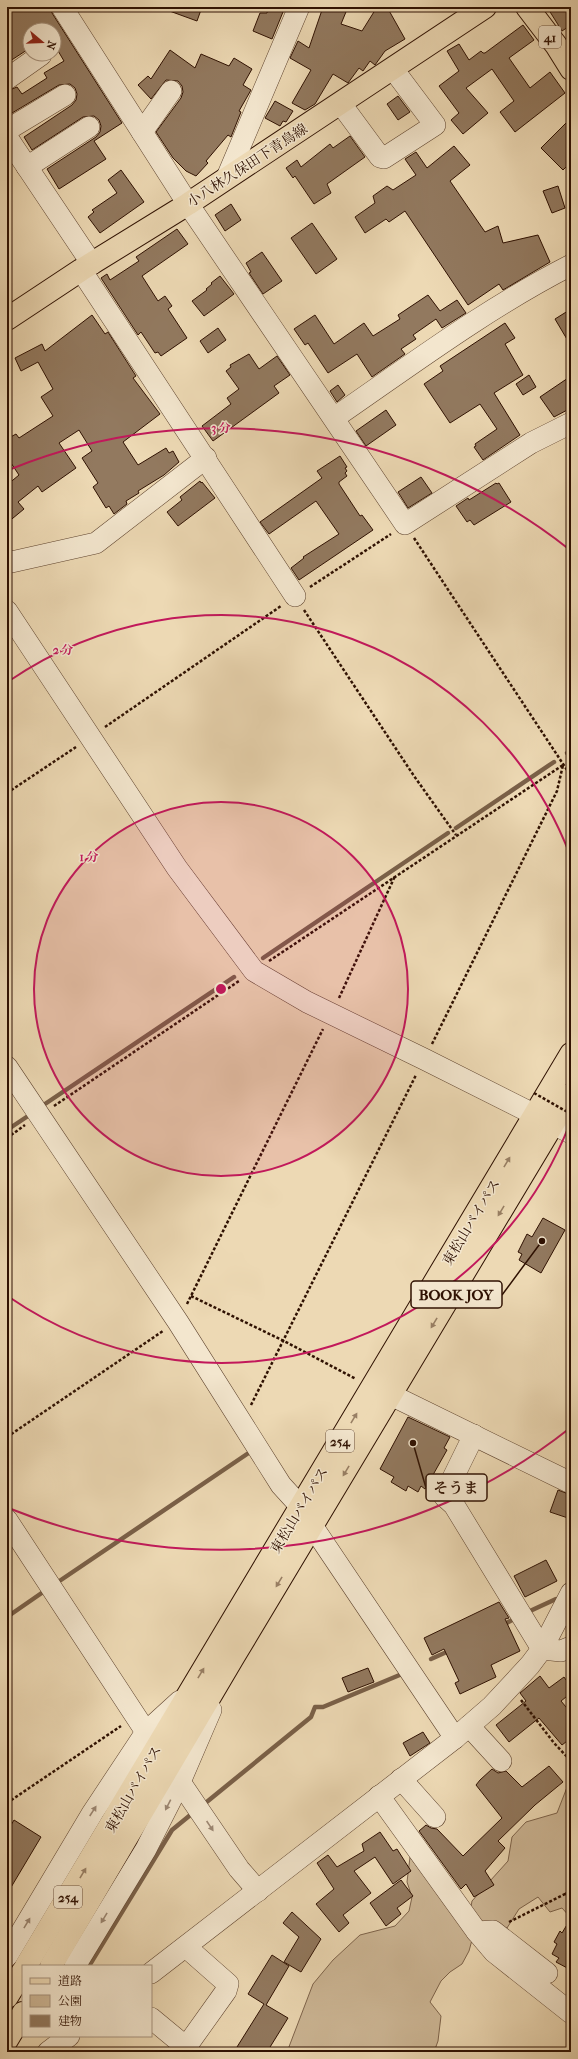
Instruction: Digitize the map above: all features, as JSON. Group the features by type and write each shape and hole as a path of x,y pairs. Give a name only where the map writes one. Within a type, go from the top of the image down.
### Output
{"main road":[{"name":"小八林久保田下青鳥線","path":"7,320 87,267 188,204 486,7"},
{"name":"41","path":"527,7 568,58"},
{"name":"東松山バイパス","path":"557,1122 571,1054"},
{"name":"東松山バイパス","path":"52,1965 190,1692 301,1507 382,1391 557,1122 571,1094"},
{"name":"東松山バイパス","path":"27,1965 119,1833 221,1679 313,1527 382,1391"},
{"path":"7,1997 22,1973"},
{"path":"7,2040 22,2015"}],"street":[{"path":"62,7 188,204 405,524 531,443 571,423"},
{"path":"227,177 236,151 264,92 299,7"},
{"path":"7,79 31,62"},
{"path":"341,104 380,157 384,158 435,125 393,69"},
{"path":"142,132 171,91"},
{"path":"7,130 65,94"},
{"path":"27,167 89,127"},
{"path":"7,137 206,458 295,596"},
{"path":"334,418 455,335 502,305 571,265"},
{"path":"7,563 96,543 206,458"},
{"path":"7,612 177,868 254,971 307,1002 331,1014 557,1122"},
{"path":"7,1067 178,1322 243,1422 281,1485 301,1507"},
{"path":"382,1391 571,1483"},
{"path":"474,1435 444,1496 454,1506 542,1650"},
{"path":"7,1520 141,1724"},
{"path":"313,1527 462,1732 501,1761"},
{"path":"152,1972 402,1779 462,1732 492,1706 511,1687 542,1650 571,1593"},
{"path":"542,1650 561,1650 571,1647"},
{"path":"76,1965 146,1849 180,1782 210,1712 221,1679"},
{"path":"7,1956 93,1812 141,1724 190,1692"},
{"path":"402,1779 436,1817"},
{"path":"180,1782 239,1869 258,1891"},
{"path":"379,1796 485,1931 494,1952 571,2013"},
{"path":"485,1931 547,1973"},
{"path":"152,2019 184,2049 226,1991 228,1984 186,1947"}],"path":[{"path":"7,793 90,738 295,596 405,524 571,776"},
{"path":"295,596 414,776 456,835"},
{"path":"7,1138 456,835 563,765"},
{"path":"243,1422 557,791 563,765"},
{"path":"7,1437 178,1322 331,1014 395,876"},
{"path":"534,1093 557,1122"},
{"path":"190,1296 284,1341 382,1391"},
{"path":"511,1687 538,1724 571,1761"},
{"path":"7,1803 141,1724"},
{"path":"485,1931 571,1890"},
{"path":"565,1893 571,1898"}],"green space":[{"path":"571,1777 571,1918 562,1908 550,1912 538,1897 519,1909 507,1928 481,1928 470,1912 472,1901 508,1861 512,1837 526,1822 557,1813"},
{"path":"410,1857 472,1940 469,1951 462,1964 450,1972 441,1981 430,2002 441,2016 438,2041 434,2052 287,2052 313,1984 333,1960 360,1935 395,1926 409,1911 412,1897 407,1882"}],"building":[{"path":"7,7 50,7 58,22 22,22 22,53 7,63"},
{"path":"164,7 202,7 197,21 164,9"},
{"path":"268,7 285,7 272,39 253,31 260,13 267,13"},
{"path":"323,7 348,7 341,24 362,31 377,7 387,7 405,39 385,51 375,65 370,61 363,71 359,68 348,83 333,74 315,104 305,110 292,103 311,70 290,58 298,41 309,48"},
{"path":"547,7 571,7 571,25 562,31"},
{"path":"523,25 534,40 509,58 530,88 550,72 565,93 515,132 500,112 514,101 492,69 466,88 488,113 463,134 451,120 459,113 439,86 459,71 447,51 459,44 469,60 481,51 485,53"},
{"path":"62,29 122,123 94,141 106,159 59,189 47,169 96,137 100,132 101,126 99,120 94,116 83,117 32,150 24,137 72,105 76,100 77,94 75,88 70,84 59,85 7,116 7,91 17,87 22,94 47,78 44,73 64,61 62,58"},
{"path":"170,50 195,68 201,54 229,66 234,58 252,69 243,85 251,90 239,111 241,112 231,137 228,135 206,161 208,163 196,176 186,171 173,158 156,132 181,98 183,92 182,86 178,81 166,80 151,99 138,85 148,76 151,79"},
{"path":"398,96 410,112 398,120 387,104"},
{"path":"275,101 293,111 286,122 283,121 280,126 265,118"},
{"path":"571,118 571,162 563,170 541,148"},
{"path":"350,136 365,157 327,184 331,193 314,204 295,176 293,178 286,168 297,160 301,167 330,144 333,148"},
{"path":"454,146 470,165 450,181 485,232 498,226 503,243 538,235 550,262 503,290 499,284 468,305 405,211 389,222 386,219 365,233 355,217 375,203 373,196 387,186 393,190 416,175 405,159 416,152 427,168"},
{"path":"121,170 144,202 100,233 88,217 94,212 92,210 117,193 108,180"},
{"path":"558,186 565,208 552,213 543,191"},
{"path":"231,204 241,220 225,231 215,215"},
{"path":"312,223 337,259 316,274 291,238"},
{"path":"177,229 188,244 142,276 158,301 165,296 172,306 168,309 187,338 161,356 158,352 155,353 141,332 138,335 101,278 107,274 110,280 139,261 136,257"},
{"path":"262,252 282,281 263,294 249,273 251,272 246,263"},
{"path":"220,276 234,294 204,316 192,301 207,290 206,289 212,284 211,283"},
{"path":"428,295 440,311 457,300 466,313 442,328 436,319 413,335 416,339 401,349 405,354 372,377 357,354 328,373 308,343 305,345 294,329 315,315 334,344 364,323 373,336 400,319 398,315"},
{"path":"571,309 571,346 555,319"},
{"path":"92,315 105,334 108,332 136,376 133,378 160,414 123,442 138,465 166,448 169,453 173,451 179,462 164,475 138,491 139,493 126,501 127,504 114,514 109,506 106,508 93,487 98,483 82,458 92,451 79,430 59,443 76,468 42,492 38,486 18,502 24,509 7,523 7,485 19,475 7,457 7,439 16,434 19,438 53,416 41,397 53,389 38,362 21,371 15,358 42,344 45,351"},
{"path":"505,323 515,338 505,344 523,375 494,393 520,435 483,460 474,447 476,446 475,444 497,429 480,404 450,423 424,384 443,371 440,366"},
{"path":"218,328 226,340 208,353 200,341"},
{"path":"249,354 259,369 277,356 290,375 274,386 279,393 213,441 202,426 231,404 227,398 239,389 226,371 231,367 230,365"},
{"path":"529,375 536,387 523,395 516,384"},
{"path":"571,376 571,408 554,417 540,397"},
{"path":"338,385 345,395 337,402 330,391"},
{"path":"386,410 396,425 366,446 356,431"},
{"path":"340,456 347,467 345,468 347,471 345,473 347,476 339,482 339,484 360,516 362,515 373,530 299,580 291,568 304,558 303,557 339,534 316,501 269,534 260,522 322,478 317,471"},
{"path":"421,477 432,493 408,508 398,492"},
{"path":"200,481 215,498 178,526 167,512 182,500 180,497"},
{"path":"496,483 499,483 511,502 474,525 470,520 467,522 456,506 468,498 469,500"},
{"path":"543,1218 565,1230 541,1273 519,1260 522,1254 518,1252 527,1234 532,1237"},
{"path":"408,1417 450,1437 444,1448 447,1450 425,1489 421,1486 418,1492 408,1486 406,1491 391,1482 394,1477 380,1469"},
{"path":"558,1490 571,1495 571,1519 550,1512"},
{"path":"546,1560 557,1581 525,1597 514,1576"},
{"path":"499,1602 509,1618 505,1619 520,1651 491,1665 496,1677 460,1694 455,1683 459,1681 444,1649 432,1655 424,1638"},
{"path":"368,1668 374,1682 348,1692 342,1678"},
{"path":"540,1676 549,1688 564,1677 571,1687 571,1693 561,1701 571,1713 571,1738 562,1745 539,1718 509,1742 496,1725 526,1701 520,1693"},
{"path":"423,1732 430,1743 410,1756 403,1743"},
{"path":"549,1766 563,1782 535,1805 498,1841 505,1848 485,1871 494,1885 474,1897 466,1884 461,1889 419,1831 426,1825 437,1829 463,1856 502,1818 476,1785 480,1780 492,1769 498,1773 506,1771 522,1787"},
{"path":"14,1820 41,1837 7,1894 7,1832"},
{"path":"380,1832 393,1851 397,1849 411,1871 393,1884 375,1857 354,1871 371,1893 343,1915 349,1923 339,1932 316,1904 334,1889 317,1863 328,1855 337,1867 364,1851 362,1844"},
{"path":"401,1880 413,1896 397,1908 401,1914 386,1926 370,1903"},
{"path":"292,1912 321,1939 301,1972 284,1962 299,1937 283,1923"},
{"path":"571,1918 571,1970 556,1962 559,1958 552,1954 557,1944 554,1942 560,1931 562,1933"},
{"path":"272,1955 289,1966 266,2005 288,2018 267,2052 244,2052 237,2047 264,2004 248,1994"}],"waterway":[{"path":"567,753 571,751"},
{"path":"456,828 554,762"},
{"path":"263,958 448,833"},
{"path":"42,1106 234,977"},
{"path":"7,1130 28,1116"},
{"path":"55,1584 253,1450"},
{"path":"7,1617 46,1590"},
{"path":"530,1611 556,1599"},
{"path":"503,1625 514,1619"},
{"path":"431,1659 451,1650"},
{"path":"203,1805 311,1717 315,1707 323,1707 402,1674"},
{"path":"90,1965 172,1830 194,1812"},
{"path":"7,2011 18,2008"}],"place":[{"name":"BOOK JOY","path":"542,1241"},
{"name":"そうま","path":"413,1443"}]}
